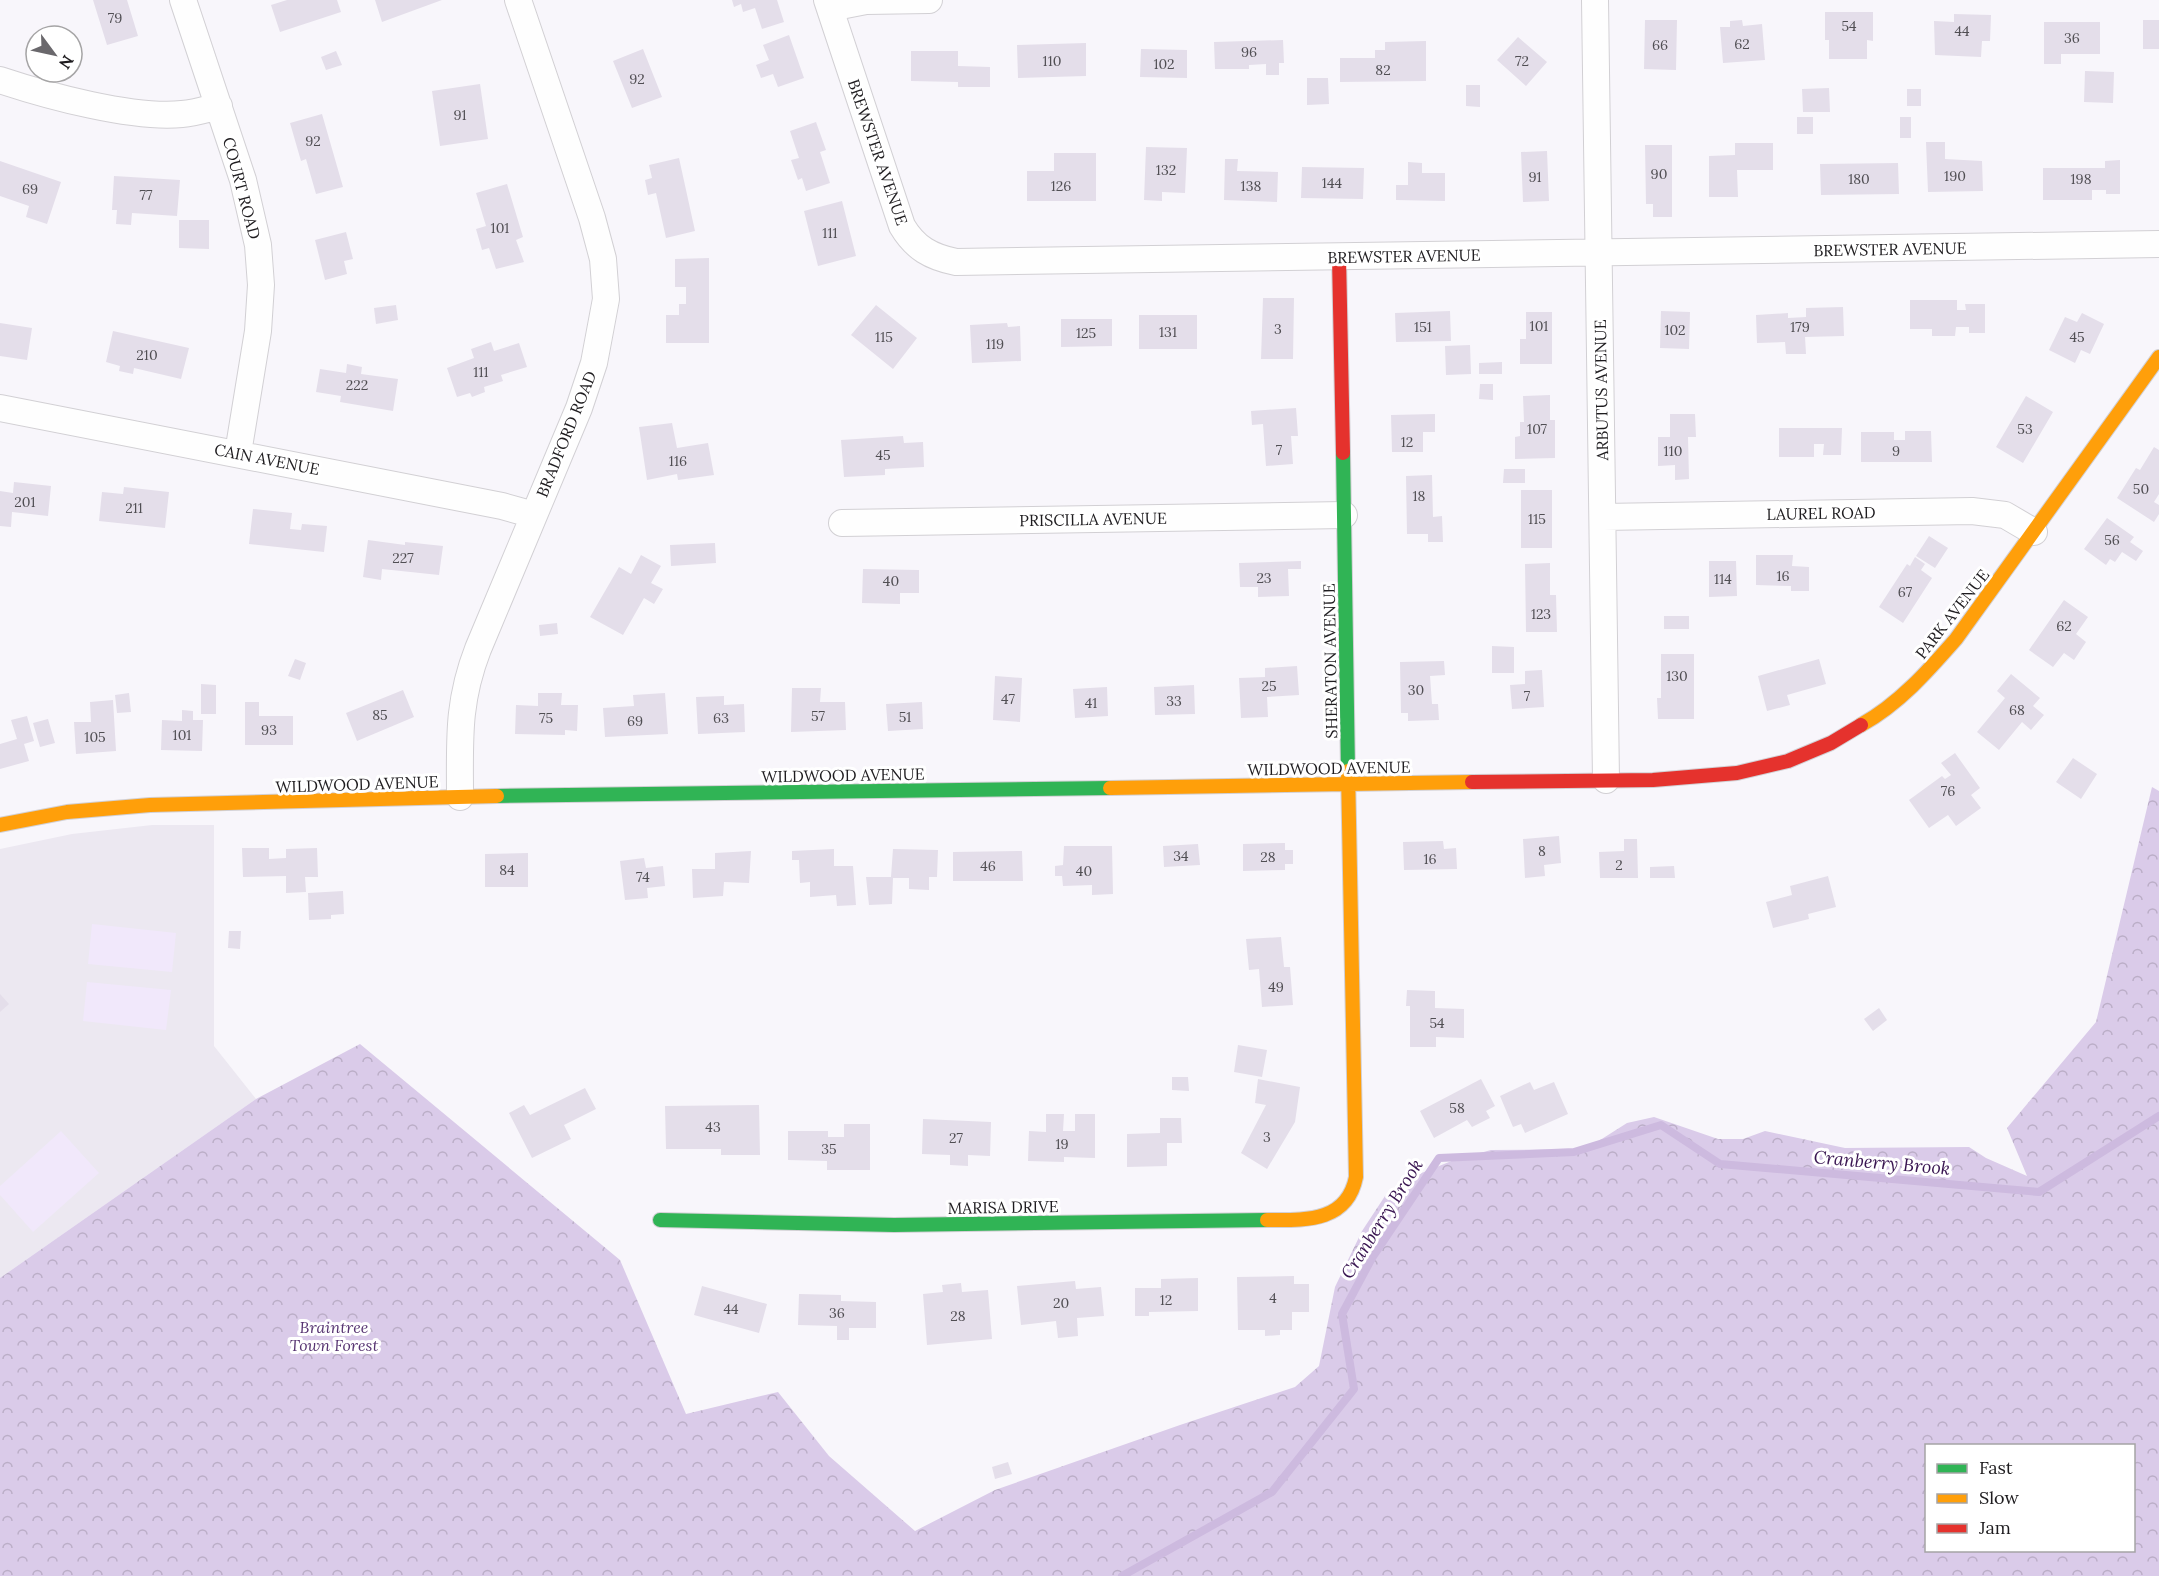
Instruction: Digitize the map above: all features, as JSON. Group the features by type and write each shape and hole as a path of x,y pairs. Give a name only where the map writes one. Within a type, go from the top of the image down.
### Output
{"street":[{"name":"COURT ROAD","path":"183,0 249,203 258,245 260,265 258,331 238,453"},
{"name":"BRADFORD ROAD","path":"460,797 460,725 465,687 478,649 579,408 594,363 604,319 606,279 592,218 518,0"},
{"path":"828,4 929,0"},
{"name":"ARBUTUS AVENUE","path":"1596,0 1606,780"},
{"name":"BREWSTER AVENUE","path":"828,4 897,214 910,239 920,249 942,260 971,263 2159,244"},
{"path":"0,80 70,99 148,113 182,114 219,106"},
{"name":"SHERATON AVENUE","path":"1339,257 1356,1177 1355,1188 1344,1205"},
{"name":"PARK AVENUE","path":"1688,776 1746,771 1787,761 1835,741 1879,716 1910,690 1938,663 2159,357"},
{"name":"CAIN AVENUE","path":"0,408 238,453 502,506 534,515"},
{"name":"LAUREL ROAD","path":"1603,517 1972,511 2005,515 2034,532"},
{"name":"PRISCILLA AVENUE","path":"842,523 1344,515"},
{"name":"WILDWOOD AVENUE","path":"0,825 45,815 105,808 460,797 1606,780 1688,776"},
{"name":"MARISA DRIVE","path":"660,1220 894,1225 1298,1220 1322,1216 1344,1205"}],"shaded area":[{"path":"152,825 214,825 214,1046 256,1099 0,1278 0,849 72,834"},
{"path":"92,924 176,933 172,972 88,964"},
{"path":"87,982 171,990 166,1030 83,1021"},
{"path":"61,1131 99,1173 33,1232 0,1195 0,1186"}],"green space":[{"name":"Braintree Town Forest","path":"2152,787 2159,791 2159,1576 0,1576 0,1278 256,1099 360,1044 620,1260 686,1414 778,1392 829,1456 915,1531 995,1490 1295,1387 1319,1366 1335,1287 1362,1231 1385,1196 1409,1178 1454,1160 1491,1150 1586,1149 1627,1123 1654,1117 1718,1139 1743,1139 1765,1131 1845,1148 1969,1147 1986,1158 2027,1176 2007,1128 2096,1022"}],"building":[{"path":"93,0 127,0 138,36 107,45"},
{"path":"287,0 337,0 341,12 280,32 271,5"},
{"path":"375,0 442,0 382,22"},
{"path":"732,0 777,0 784,22 762,29 755,8 743,12 741,4 734,7"},
{"path":"1825,12 1873,12 1873,41 1867,40 1867,59 1829,59 1829,40 1825,40"},
{"path":"1954,14 1991,15 1990,41 1982,41 1981,57 1935,55 1934,21 1954,22"},
{"path":"1645,20 1677,20 1676,70 1644,69"},
{"path":"1742,20 1743,26 1762,24 1765,60 1723,63 1720,27 1730,27 1730,21"},
{"path":"2143,20 2159,20 2159,49 2143,49"},
{"path":"2044,22 2100,22 2100,54 2061,54 2061,64 2044,64"},
{"path":"789,35 804,78 778,87 773,74 761,78 756,65 769,60 763,45"},
{"path":"1518,37 1547,62 1526,86 1497,60"},
{"path":"1283,40 1284,63 1279,63 1279,75 1266,75 1266,64 1249,65 1249,69 1215,69 1214,42"},
{"path":"1426,41 1426,81 1340,82 1340,58 1375,58 1375,50 1385,50 1385,42"},
{"path":"1086,43 1086,76 1018,78 1017,45"},
{"path":"643,49 662,97 632,108 613,61"},
{"path":"1141,49 1187,50 1187,78 1140,77"},
{"path":"336,51 342,65 326,70 321,57"},
{"path":"911,51 958,51 958,66 990,67 990,87 958,87 958,82 911,81"},
{"path":"2085,71 2114,72 2113,103 2084,102"},
{"path":"1307,78 1328,78 1329,104 1307,105"},
{"path":"480,84 488,139 440,146 432,91"},
{"path":"1466,85 1480,85 1480,107 1466,106"},
{"path":"1829,88 1830,112 1803,112 1802,89"},
{"path":"1907,89 1921,89 1921,106 1907,106"},
{"path":"322,114 343,187 316,194 306,159 301,161 290,123"},
{"path":"1797,117 1813,117 1813,134 1797,134"},
{"path":"1900,117 1911,117 1911,138 1900,138"},
{"path":"816,122 826,150 820,152 830,183 806,191 802,178 798,180 791,160 799,158 790,131"},
{"path":"1926,142 1945,142 1945,159 1982,161 1983,191 1928,192"},
{"path":"1735,143 1773,143 1773,170 1737,170 1738,197 1709,197 1709,156 1735,155"},
{"path":"1645,145 1672,145 1672,217 1653,217 1653,204 1646,204"},
{"path":"1146,147 1187,148 1185,193 1162,192 1162,201 1144,200"},
{"path":"1547,151 1549,201 1523,202 1521,152"},
{"path":"1054,153 1096,153 1096,201 1027,201 1027,171 1054,171"},
{"path":"679,158 695,231 666,238 656,193 648,195 645,180 652,178 649,165"},
{"path":"1225,159 1238,159 1237,171 1278,172 1277,202 1224,200"},
{"path":"2120,160 2120,194 2106,194 2106,190 2092,190 2092,200 2043,200 2043,168 2105,168 2105,161"},
{"path":"0,161 61,182 47,224 26,217 29,206 0,196"},
{"path":"1408,162 1422,163 1422,173 1445,173 1445,201 1396,200 1396,185 1408,185"},
{"path":"1898,163 1899,194 1821,195 1820,164"},
{"path":"1302,167 1364,168 1363,199 1301,198"},
{"path":"114,176 180,180 177,216 132,213 131,225 116,224 117,210 112,210"},
{"path":"507,184 523,237 516,240 524,262 496,269 489,248 482,250 476,229 486,226 476,193"},
{"path":"842,201 856,256 818,266 804,211"},
{"path":"179,220 209,220 209,249 179,248"},
{"path":"346,232 353,259 344,261 347,274 325,280 315,240"},
{"path":"709,258 709,343 666,343 666,315 679,315 679,304 686,304 686,287 675,287 675,259"},
{"path":"1263,298 1294,298 1293,359 1261,359"},
{"path":"1910,300 1957,300 1957,310 1966,310 1965,304 1985,304 1985,333 1969,333 1969,327 1956,327 1955,336 1932,336 1932,329 1910,329"},
{"path":"396,305 398,320 376,324 374,308"},
{"path":"876,305 917,338 893,369 851,335"},
{"path":"1843,307 1844,336 1805,337 1806,354 1786,354 1785,342 1757,343 1756,315 1788,313 1788,318 1806,317 1806,308"},
{"path":"1450,311 1451,341 1396,342 1395,313"},
{"path":"1661,311 1690,312 1689,349 1660,348"},
{"path":"1526,312 1552,312 1552,364 1520,364 1520,339 1526,339"},
{"path":"2082,313 2104,324 2090,354 2081,350 2075,363 2049,350 2065,317 2077,322"},
{"path":"1139,315 1197,315 1197,349 1139,349"},
{"path":"1061,319 1112,319 1112,346 1061,347"},
{"path":"0,323 32,328 27,360 0,356"},
{"path":"1007,323 1008,327 1020,326 1021,361 972,363 970,325"},
{"path":"113,331 189,348 181,379 134,368 133,374 119,371 120,366 106,362"},
{"path":"491,342 494,351 519,343 527,367 501,375 503,381 484,387 485,392 472,397 470,393 457,397 447,368 474,358 471,349"},
{"path":"1470,345 1471,374 1446,375 1445,346"},
{"path":"1502,362 1502,374 1479,374 1479,363"},
{"path":"347,364 362,367 361,374 398,379 393,411 340,402 341,396 316,392 320,369 346,373"},
{"path":"1480,384 1493,384 1493,400 1479,399"},
{"path":"1550,395 1550,420 1555,420 1555,458 1515,459 1515,437 1520,436 1520,422 1524,422 1523,396"},
{"path":"2026,396 2053,412 2023,463 1996,447"},
{"path":"1296,408 1298,436 1291,436 1293,464 1266,466 1263,424 1252,425 1251,411"},
{"path":"1435,414 1435,432 1423,432 1423,452 1392,452 1391,415"},
{"path":"1670,414 1695,414 1696,437 1688,437 1689,479 1675,480 1675,465 1658,466 1658,437 1670,437"},
{"path":"672,423 677,448 708,443 714,475 678,480 677,474 647,480 639,427"},
{"path":"1779,428 1842,428 1841,455 1823,455 1824,444 1814,444 1814,457 1779,457"},
{"path":"1905,431 1931,431 1932,462 1861,462 1861,432 1894,432 1894,440 1905,440"},
{"path":"903,436 904,443 923,442 924,467 885,469 885,475 844,477 841,440"},
{"path":"2154,447 2159,450 2159,494 2154,502 2159,505 2159,514 2154,522 2117,498 2136,468 2140,470"},
{"path":"1504,469 1525,469 1525,483 1503,483"},
{"path":"1432,475 1433,517 1442,516 1443,542 1428,542 1428,534 1407,534 1406,476"},
{"path":"14,482 51,486 48,516 12,512 11,527 0,526 0,491 13,493"},
{"path":"124,487 169,492 165,528 99,521 102,492 123,494"},
{"path":"1521,490 1552,490 1552,548 1521,548"},
{"path":"253,509 292,513 290,529 301,530 302,524 327,526 324,552 249,544"},
{"path":"2107,518 2134,537 2130,542 2143,551 2136,561 2122,552 2115,562 2110,559 2106,565 2084,549"},
{"path":"1929,536 1948,548 1935,568 1916,556"},
{"path":"368,540 405,545 405,542 443,546 439,575 382,569 381,580 363,577"},
{"path":"715,543 716,563 671,566 670,545"},
{"path":"641,555 661,566 651,583 663,589 654,604 644,598 623,635 590,617 619,567 631,574"},
{"path":"1756,555 1793,555 1792,566 1809,567 1809,591 1791,591 1791,586 1756,585"},
{"path":"1915,557 1925,564 1921,570 1932,578 1903,623 1879,607 1907,564 1910,566"},
{"path":"1301,561 1301,569 1288,569 1289,596 1258,597 1258,587 1240,587 1239,563"},
{"path":"1709,561 1736,561 1737,596 1709,597"},
{"path":"1550,563 1550,595 1556,595 1557,632 1526,632 1525,564"},
{"path":"863,569 919,570 919,593 900,593 900,604 862,603"},
{"path":"2064,600 2088,617 2076,634 2086,642 2074,660 2064,653 2053,667 2029,650"},
{"path":"1664,616 1689,616 1689,629 1664,629"},
{"path":"557,623 558,634 540,636 539,625"},
{"path":"1492,646 1514,647 1514,673 1492,673"},
{"path":"1661,654 1694,654 1694,719 1658,719 1657,698 1661,698"},
{"path":"295,659 306,663 300,680 288,676"},
{"path":"1819,659 1826,684 1787,695 1790,705 1767,711 1758,676"},
{"path":"1444,661 1445,675 1430,676 1432,704 1438,704 1439,720 1408,721 1408,713 1401,713 1400,662"},
{"path":"1297,666 1299,695 1267,697 1268,717 1241,718 1239,678 1265,677 1265,668"},
{"path":"1542,670 1544,707 1512,709 1510,685 1525,684 1525,671"},
{"path":"2011,674 2040,698 2033,706 2044,715 2031,730 2022,722 1999,750 1977,732 2005,698 1997,691"},
{"path":"995,676 1022,678 1020,722 993,720"},
{"path":"201,684 216,685 216,714 201,714"},
{"path":"1194,685 1195,714 1155,715 1154,687"},
{"path":"1107,687 1108,716 1075,718 1073,689"},
{"path":"792,688 821,688 820,702 845,702 846,730 791,732"},
{"path":"403,690 414,717 357,741 346,713"},
{"path":"129,693 131,712 117,713 115,695"},
{"path":"538,693 562,693 561,705 578,705 577,731 565,730 565,735 515,734 516,705 538,706"},
{"path":"665,693 668,734 605,737 603,708 634,706 633,695"},
{"path":"724,696 724,705 744,704 745,732 698,734 696,697"},
{"path":"113,700 116,751 76,754 74,722 91,722 90,702"},
{"path":"245,702 259,702 259,716 293,716 293,745 245,745"},
{"path":"922,702 923,729 888,731 886,704"},
{"path":"182,710 193,711 193,720 203,720 202,751 161,750 162,720 182,721"},
{"path":"27,716 34,741 24,744 29,761 0,769 0,744 17,739 11,720"},
{"path":"48,719 55,743 40,747 33,723"},
{"path":"1955,753 1980,788 1971,795 1981,808 1956,826 1948,815 1929,828 1909,800 1942,776 1945,779 1951,775 1941,763"},
{"path":"2073,758 2097,774 2081,799 2056,782"},
{"path":"1559,836 1561,863 1544,865 1545,876 1525,878 1523,839"},
{"path":"1624,839 1637,839 1638,878 1600,878 1599,852 1624,851"},
{"path":"1443,841 1444,849 1456,848 1457,869 1404,870 1403,842"},
{"path":"1285,843 1285,850 1293,850 1293,864 1285,864 1285,870 1243,871 1243,844"},
{"path":"1198,844 1200,865 1164,867 1163,846"},
{"path":"1064,846 1112,846 1113,894 1092,895 1092,885 1063,886 1062,876 1055,876 1055,866 1063,865"},
{"path":"242,848 269,848 269,859 286,858 286,849 317,848 318,877 305,877 306,892 286,893 286,876 243,877"},
{"path":"834,849 834,866 853,866 856,905 837,906 836,895 810,897 810,882 800,883 799,860 792,860 792,851"},
{"path":"893,849 938,850 937,877 929,877 929,890 909,889 909,878 893,878 892,904 869,905 866,877 891,877"},
{"path":"751,851 749,883 724,882 723,896 693,898 692,869 715,869 715,853"},
{"path":"1022,851 1023,881 953,881 953,852"},
{"path":"528,853 528,887 485,887 485,854"},
{"path":"644,858 646,868 663,866 665,886 647,888 648,898 625,900 620,861"},
{"path":"1674,866 1675,878 1650,878 1650,867"},
{"path":"1828,876 1836,907 1808,914 1809,919 1773,928 1766,902 1792,895 1790,886"},
{"path":"343,891 344,914 331,915 331,919 309,920 308,893"},
{"path":"229,931 241,931 240,949 228,948"},
{"path":"1281,937 1284,967 1290,967 1293,1005 1262,1007 1259,969 1249,970 1246,939"},
{"path":"1407,990 1435,991 1435,1008 1464,1009 1464,1038 1436,1037 1436,1047 1410,1047 1410,1006 1406,1006"},
{"path":"0,994 9,1004 0,1012"},
{"path":"1879,1008 1887,1020 1873,1031 1864,1019"},
{"path":"1238,1045 1267,1050 1262,1077 1234,1072"},
{"path":"1172,1077 1188,1077 1189,1091 1172,1090"},
{"path":"1258,1079 1300,1087 1295,1122 1267,1169 1241,1153 1266,1105 1255,1103"},
{"path":"1481,1079 1495,1106 1486,1111 1490,1118 1472,1127 1467,1120 1434,1138 1420,1111"},
{"path":"1530,1082 1534,1090 1554,1082 1568,1114 1525,1133 1521,1124 1513,1127 1500,1096"},
{"path":"585,1088 596,1109 564,1125 571,1139 532,1158 509,1113 524,1105 530,1115"},
{"path":"759,1105 760,1155 721,1155 721,1149 666,1149 665,1106"},
{"path":"1046,1114 1064,1114 1063,1131 1075,1131 1075,1114 1095,1114 1095,1158 1064,1157 1064,1162 1028,1161 1029,1131 1046,1132"},
{"path":"1160,1118 1181,1118 1182,1143 1167,1143 1167,1166 1127,1167 1127,1134 1160,1133"},
{"path":"923,1119 991,1122 990,1156 968,1155 968,1166 950,1165 950,1155 922,1154"},
{"path":"844,1124 870,1124 870,1170 827,1170 827,1161 788,1160 788,1131 828,1131 828,1137 844,1137"},
{"path":"1294,1276 1294,1284 1309,1284 1309,1312 1292,1312 1292,1330 1280,1330 1280,1335 1265,1336 1265,1330 1238,1330 1237,1277"},
{"path":"1198,1278 1198,1311 1149,1312 1149,1316 1135,1316 1135,1288 1161,1288 1161,1279"},
{"path":"1075,1281 1076,1289 1101,1287 1104,1316 1077,1318 1078,1336 1058,1338 1056,1321 1021,1325 1017,1286"},
{"path":"961,1283 962,1292 988,1290 992,1339 927,1345 923,1294 943,1292 942,1285"},
{"path":"702,1286 767,1304 759,1333 694,1315"},
{"path":"799,1294 841,1295 841,1301 876,1302 876,1328 849,1328 849,1340 837,1340 837,1326 798,1325"},
{"path":"1008,1462 1012,1474 995,1479 992,1467"}],"waterway":[{"name":"Cranberry Brook","path":"1122,1576 1272,1492 1354,1389 1342,1314 1372,1258 1439,1158 1574,1152 1661,1125 1720,1164 2039,1192 2159,1116"}],"traffic: fast":[{"path":"1343,453 1348,771"},
{"path":"497,796 1110,788"},
{"path":"660,1220 894,1225 1267,1220"}],"traffic: slow":[{"path":"1861,725 1900,697 1924,675 1956,639 2159,357"},
{"path":"1267,1220 1309,1219 1334,1211 1344,1203 1356,1177 1348,771"},
{"path":"1110,788 1472,782"},
{"path":"0,825 67,812 150,805 497,796"}],"traffic: jam":[{"path":"1339,257 1343,453"},
{"path":"1472,782 1653,780 1737,773 1788,761 1831,743 1861,725"}]}
